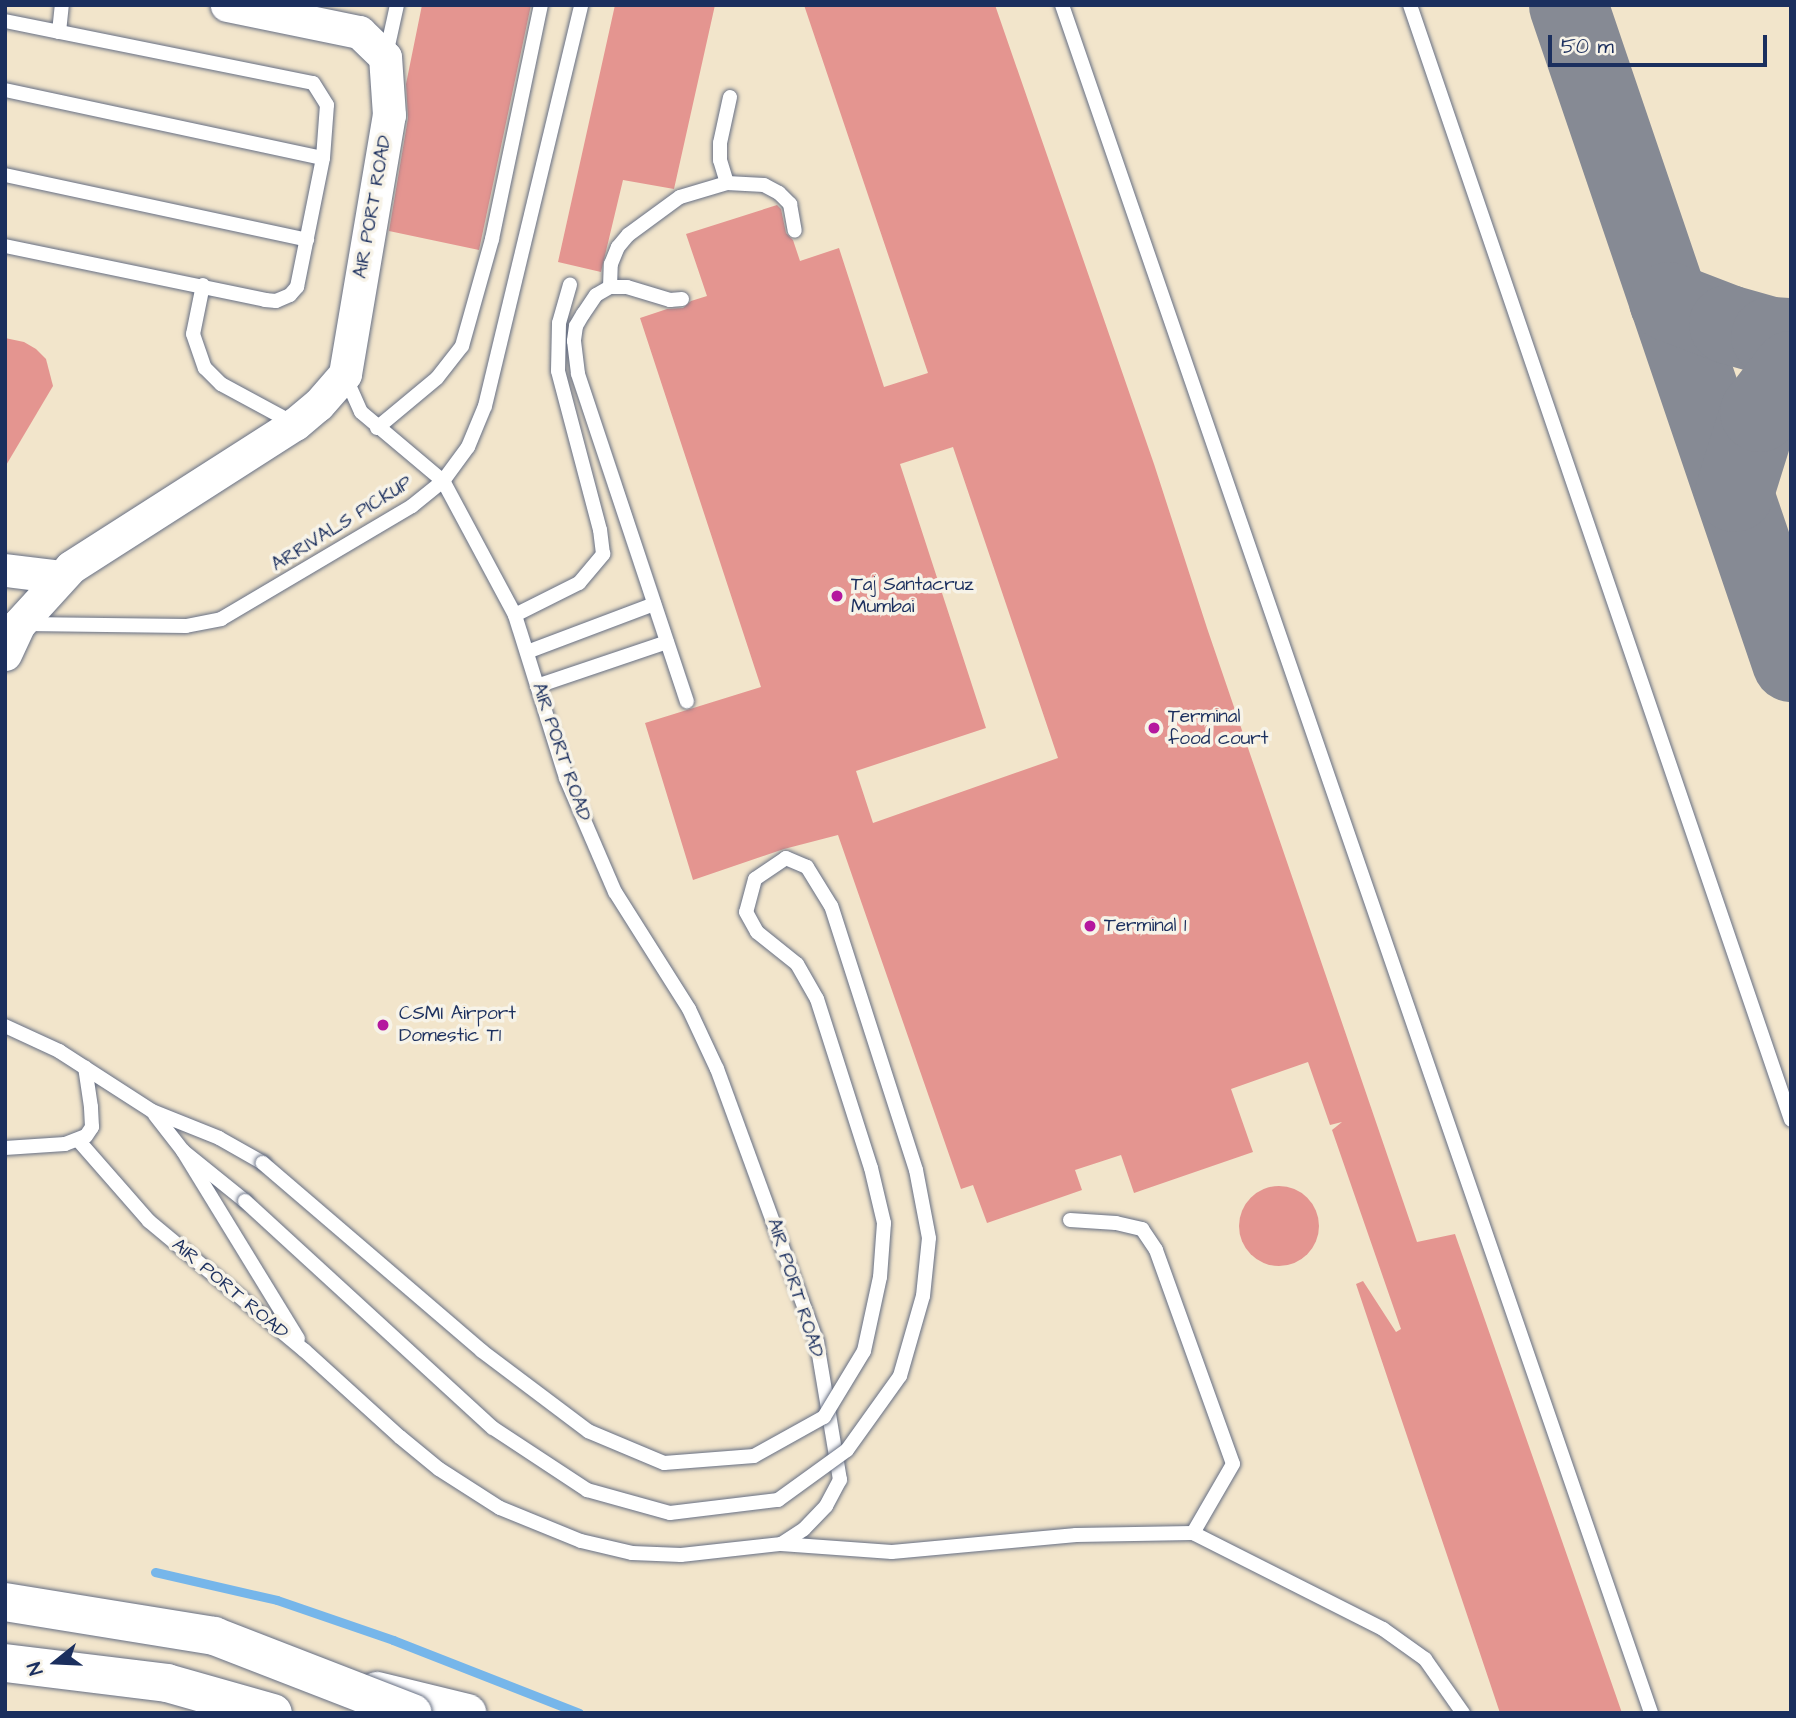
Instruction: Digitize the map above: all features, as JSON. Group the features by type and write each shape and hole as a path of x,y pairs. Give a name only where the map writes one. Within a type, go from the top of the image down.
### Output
{"main road":[{"path":"5,1602 214,1636 413,1713"},
{"path":"5,1615 186,1645 467,1713"},
{"path":"5,1663 167,1683 273,1713"}],"street":[{"path":"228,5 359,32 385,57"},
{"name":"AIR PORT ROAD","path":"345,374 389,115 385,57"},
{"path":"5,654 19,624 71,567 295,424 318,405 345,374"},
{"path":"5,570 61,577"}],"lane":[{"path":"60,32 62,5"},
{"path":"385,57 397,5"},
{"path":"345,374 361,412 377,428 437,378 462,346 492,239 541,5"},
{"name":"ARRIVALS PICKUP","path":"19,624 186,626 221,619 412,506 443,481 468,447 485,407 581,5"},
{"path":"1062,5 1651,1713"},
{"path":"1410,5 1791,1120"},
{"path":"5,21 313,83 327,104 323,158 297,287 283,298 265,300 5,246"},
{"path":"5,90 323,158"},
{"path":"727,183 720,160 720,144 730,97"},
{"path":"5,175 307,240"},
{"path":"610,287 611,264 628,235 680,197 727,183 764,185 779,193 790,204 795,231"},
{"path":"202,285 193,334 196,352 205,368 221,384 295,424"},
{"path":"515,615 579,583 603,554 600,530 558,371 559,323 570,285"},
{"path":"682,299 670,300 627,287 610,287 596,295 576,326 575,359 687,701"},
{"name":"AIR PORT ROAD","path":"78,1140 149,1221 304,1350 439,1469 500,1508 581,1541 632,1553 681,1555 781,1544 804,1529 826,1506 840,1479 817,1342 718,1069 689,1009 615,892 566,778 515,615 443,481 377,428"},
{"path":"527,652 654,604"},
{"path":"537,686 667,642"},
{"path":"5,1026 59,1051 152,1111 219,1138 263,1163 482,1351 588,1431 664,1463 754,1456 824,1418 864,1351 880,1277 884,1223 871,1168 817,999 797,964 757,932 746,912 755,879 786,858 807,867 831,906 916,1170 929,1238 923,1296 900,1376 847,1450 778,1500 670,1513 587,1490 493,1428 245,1202 183,1151"},
{"path":"5,1149 78,1140 86,1136 92,1127 85,1067"},
{"path":"152,1111 183,1151 304,1350"},
{"path":"1070,1220 1116,1223 1142,1229 1156,1250 1233,1464 1193,1533"},
{"path":"781,1544 892,1552 1076,1535 1193,1533 1383,1629 1425,1659 1463,1713"}],"building":[{"path":"422,5 531,5 479,250 389,231 408,118 406,84"},
{"path":"615,5 715,5 674,189 623,180 601,272 558,262"},
{"name":"Terminal 1","path":"804,5 995,5 1154,464 1207,628 1417,1242 1455,1234 1622,1713 1500,1713 1356,1284 1363,1281 1396,1332 1401,1329 1332,1130 1342,1122 1330,1125 1308,1062 1231,1089 1253,1152 1134,1193 1121,1155 1075,1170 1082,1190 987,1223 973,1185 961,1189 838,835 784,849 693,880 645,723 761,687 640,318 667,309 683,308 691,301 707,296 686,234 777,205 781,209 786,233 793,240 800,261 839,248 884,387 928,373","holes":["953,447 1058,758 873,823 856,771 986,728 900,464"]},
{"path":"5,338 24,342 46,359 53,386 5,467"},
{"path":"1279,1186 1294,1189 1307,1198 1316,1211 1319,1226 1316,1241 1307,1254 1294,1263 1279,1266 1264,1263 1251,1254 1242,1241 1239,1226 1242,1211 1251,1198 1264,1189"}],"waterway":[{"path":"155,1572 277,1600 393,1640 579,1713"}],"taxiway":[{"path":"1568,5 1791,662"},
{"path":"1668,301 1728,324 1770,336 1791,337"},
{"path":"1734,492 1759,412 1791,370"}],"place":[{"name":"Taj Santacruz Mumbai","path":"837,596"},
{"name":"Terminal food court","path":"1154,728"},
{"name":"Terminal 1","path":"1090,926"},
{"name":"CSMI Airport Domestic T1","path":"383,1025"}]}
